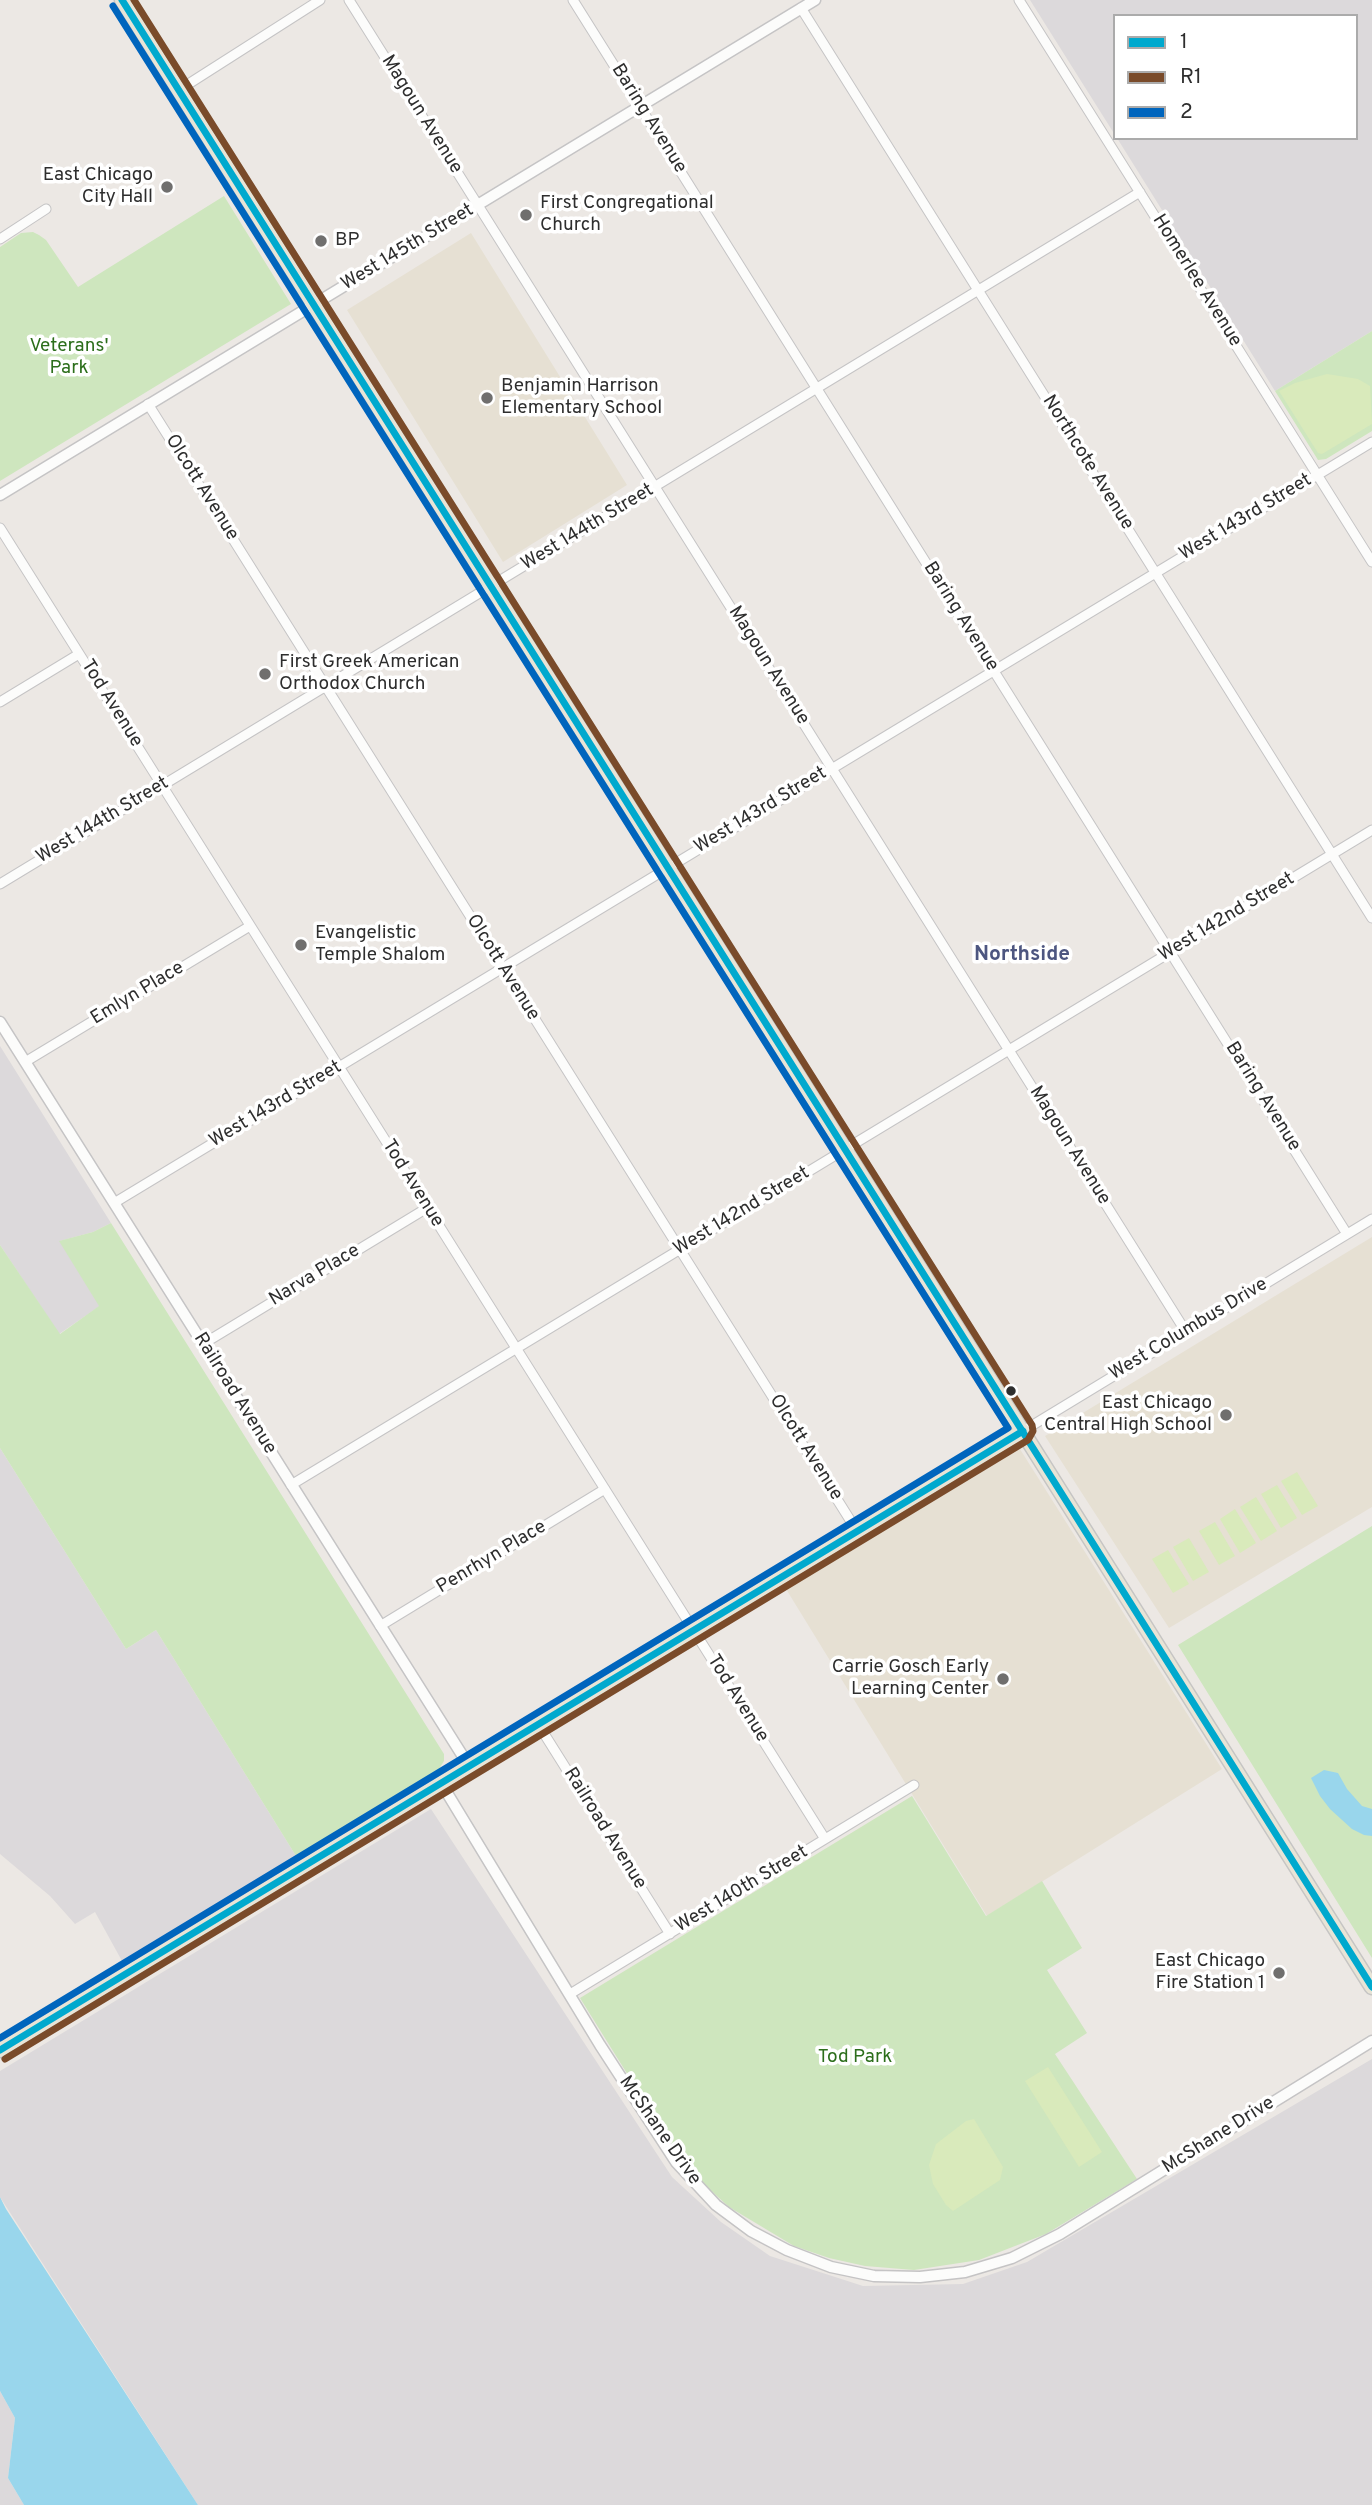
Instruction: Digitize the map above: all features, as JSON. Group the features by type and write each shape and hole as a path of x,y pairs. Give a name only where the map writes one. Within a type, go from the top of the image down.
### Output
{"main road":[{"path":"122,0 1372,1987"},
{"name":"West Columbus Drive","path":"0,2050 1023,1430"}],"street":[{"path":"179,90 320,0"},
{"name":"Magoun Avenue","path":"349,0 1186,1332"},
{"name":"Baring Avenue","path":"573,0 1347,1234"},
{"name":"West 145th Street","path":"0,495 815,0"},
{"name":"Homerlee Avenue","path":"1020,0 1372,562"},
{"name":"Northcote Avenue","path":"801,8 1372,918"},
{"name":"West 144th Street","path":"0,884 1140,192"},
{"path":"0,239 46,209"},
{"name":"Olcott Avenue","path":"148,404 857,1531"},
{"name":"West 143rd Street","path":"114,1203 1372,442"},
{"name":"Tod Avenue","path":"0,528 825,1839"},
{"path":"0,702 79,654"},
{"name":"West 142nd Street","path":"291,1485 1372,830"},
{"name":"Emlyn Place","path":"25,1062 250,926"},
{"name":"Railroad Avenue","path":"0,1022 469,1766"},
{"name":"Narva Place","path":"203,1344 427,1208"},
{"name":"West Columbus Drive","path":"1023,1430 1372,1219"},
{"name":"Penrhyn Place","path":"380,1626 605,1489"},
{"name":"Railroad Avenue","path":"538,1724 670,1934"},
{"name":"McShane Drive","path":"441,1783 670,2154 689,2178 716,2205 767,2240 808,2259 852,2272 897,2278 943,2275 965,2272 1012,2258 1036,2247 1372,2041"},
{"name":"West 140th Street","path":"570,1994 914,1785"}],"shaded area":[{"path":"1030,0 1372,0 1372,331 1275,391 1118,140 1358,140 1358,14 1113,14 1113,132"},
{"name":"Benjamin Harrison Elementary School","path":"471,233 627,485 503,562 347,310"},
{"path":"0,1046 111,1223 93,1232 60,1241 100,1306 59,1334 0,1245"},
{"name":"East Chicago Central High School","path":"1372,1237 1372,1507 1169,1628 1045,1436"},
{"name":"Carrie Gosch Early Learning Center","path":"1018,1446 1222,1769 987,1916 786,1589"},
{"path":"0,1448 126,1649 156,1630 296,1856 122,1961 95,1912 75,1924 50,1896 0,1854"},
{"path":"431,1809 672,2177 721,2222 770,2256 863,2286 963,2284 1027,2262 1372,2059 1372,2505 198,2505 0,2197 0,2071"},
{"path":"0,2391 15,2418 8,2478 24,2505 0,2505"}],"green space":[{"name":"Veterans' Park","path":"224,196 291,304 0,481 0,247 21,233 33,232 39,235 46,240 78,287"},
{"path":"1372,331 1372,431 1326,459 1318,460 1275,391"},
{"path":"1327,374 1358,379 1370,386 1372,424 1322,454 1318,453 1279,391 1295,383"},
{"path":"111,1223 444,1754 444,1761 439,1769 296,1856 156,1630 126,1649 0,1448 0,1245 60,1334 99,1306 59,1241 93,1232"},
{"path":"1297,1472 1318,1506 1302,1515 1281,1481"},
{"path":"1277,1485 1297,1518 1281,1528 1261,1494"},
{"path":"1256,1497 1277,1531 1261,1541 1240,1507"},
{"path":"1235,1509 1256,1543 1240,1553 1220,1519"},
{"path":"1215,1522 1235,1556 1219,1565 1199,1531"},
{"path":"1372,1526 1372,1958 1178,1645"},
{"path":"1189,1538 1209,1572 1193,1581 1173,1547"},
{"path":"1168,1550 1189,1584 1173,1593 1152,1559"},
{"name":"Tod Park","path":"912,1796 986,1916 1042,1881 1082,1948 1047,1970 1087,2033 1055,2054 1137,2179 1046,2234 979,2260 914,2270 865,2266 829,2258 794,2246 729,2207 697,2178 669,2141 580,1998"},
{"path":"1048,2067 1102,2152 1079,2167 1025,2081"},
{"path":"974,2119 1003,2167 1000,2180 953,2211 933,2184 929,2165 936,2144 966,2121"}],"water":[{"path":"1324,1770 1338,1773 1347,1789 1362,1806 1372,1809 1372,1836 1352,1829 1320,1796 1311,1778"},
{"path":"0,2197 198,2505 24,2505 8,2478 15,2418 0,2391"}],"transit line":[{"name":"1","path":"122,0 1372,1987"},
{"name":"R1","path":"5,2059 1028,1440 1033,1431 1032,1425 134,0"},
{"name":"2","path":"0,2038 1008,1428 113,6"},
{"name":"1","path":"0,2050 1023,1431"}],"place":[{"name":"East Chicago City Hall","path":"167,187"},
{"name":"First Congregational Church","path":"526,215"},
{"name":"BP","path":"321,241"},
{"name":"Benjamin Harrison Elementary School","path":"487,398"},
{"name":"First Greek American Orthodox Church","path":"265,674"},
{"name":"Evangelistic Temple Shalom","path":"301,945"},
{"name":"East Chicago Central High School","path":"1226,1415"},
{"name":"Carrie Gosch Early Learning Center","path":"1003,1679"},
{"name":"East Chicago Fire Station 1","path":"1279,1973"}],"district":[{"name":"Northside","path":"1022,956"}]}
